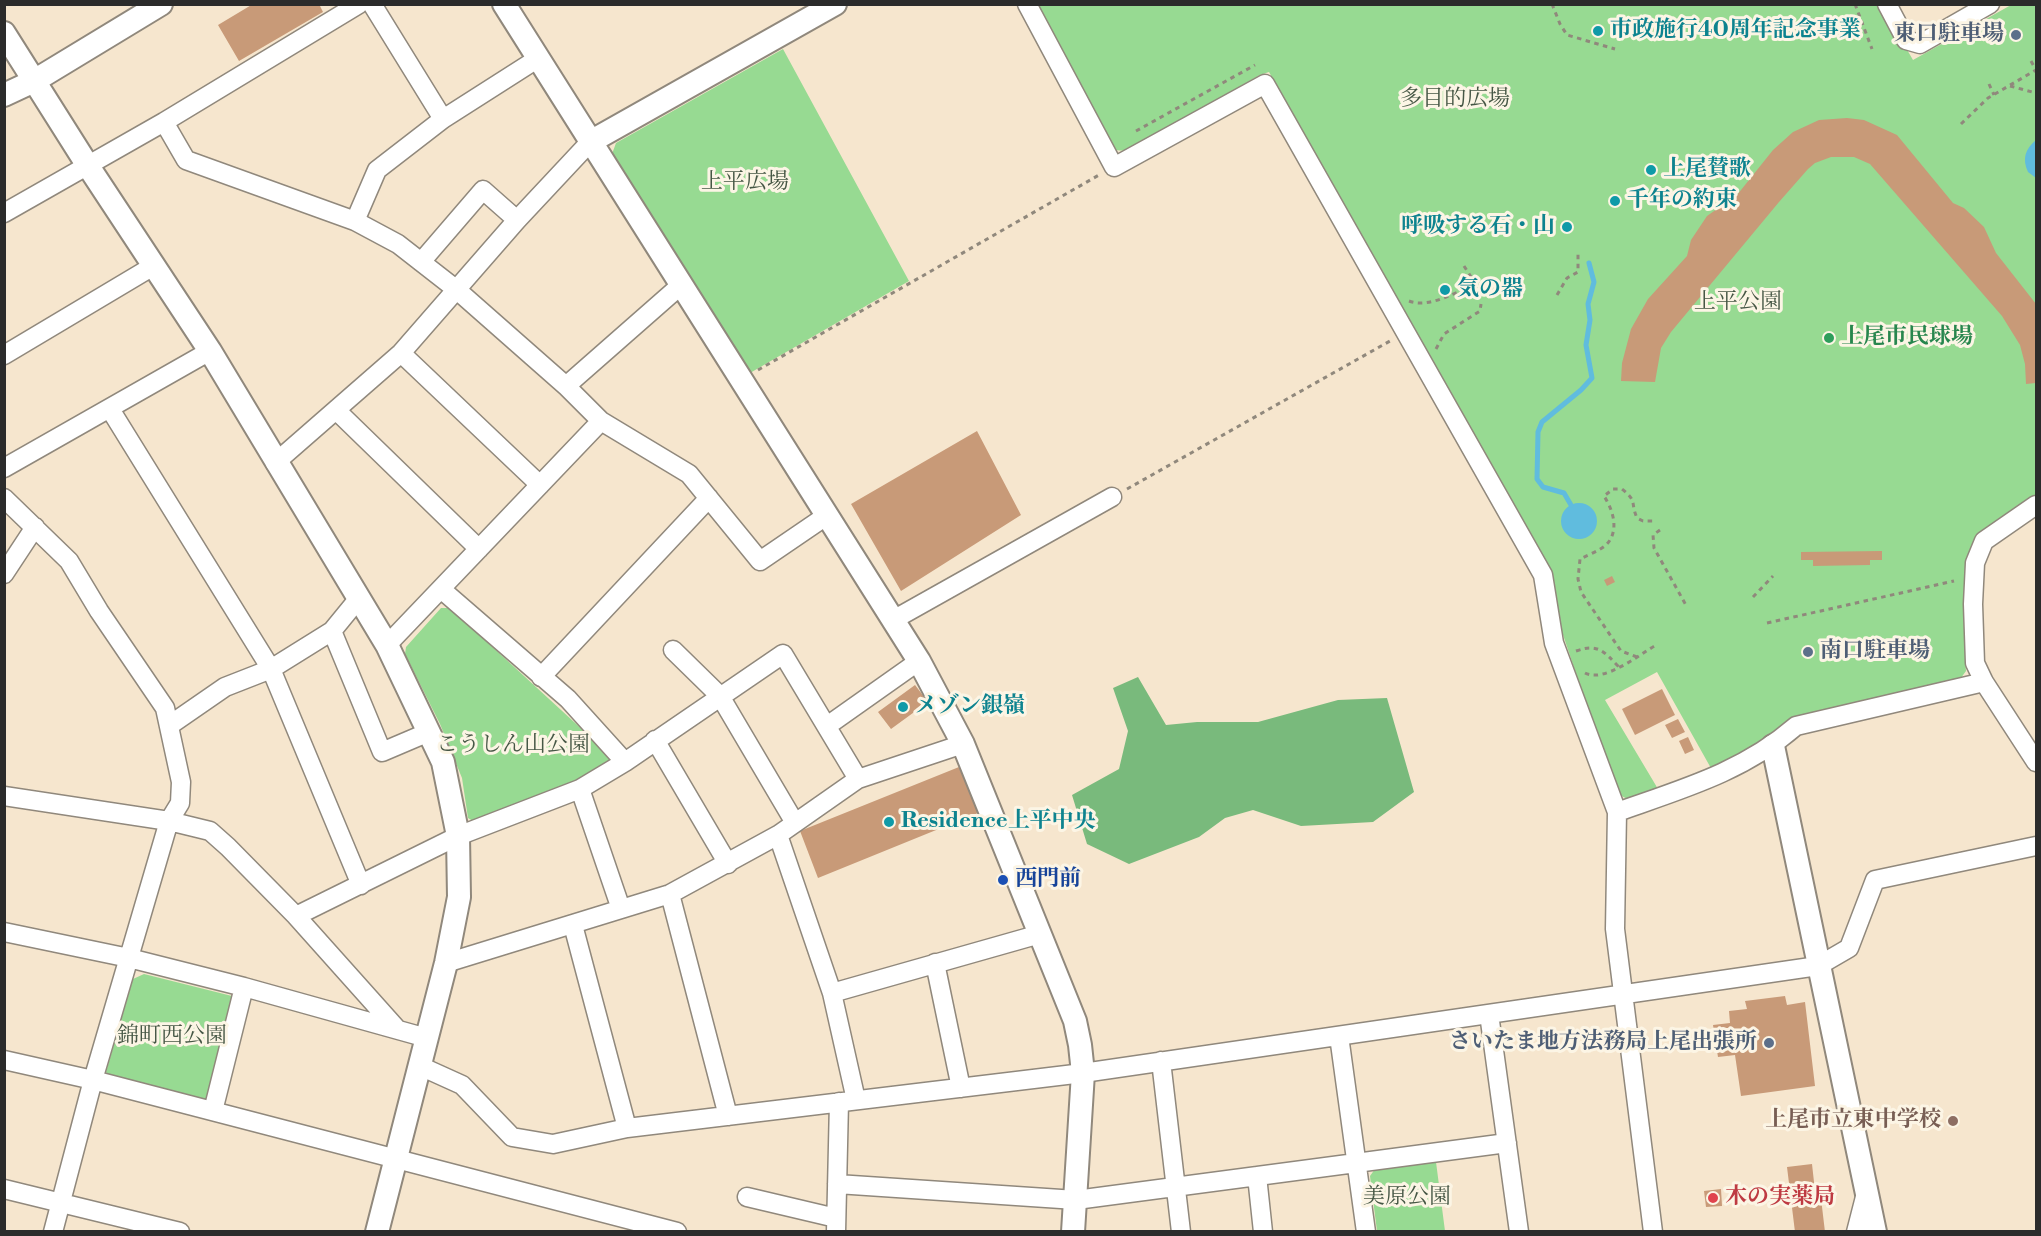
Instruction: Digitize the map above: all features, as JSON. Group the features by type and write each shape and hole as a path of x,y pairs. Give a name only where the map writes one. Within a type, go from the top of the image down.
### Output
{"street":[{"path":"4,95 34,81 161,4"},
{"path":"4,213 164,122 359,4"},
{"path":"372,4 443,119"},
{"path":"504,4 919,661 963,744 1075,1021 1083,1073 1073,1232"},
{"path":"275,463 401,353 457,291 516,220 590,142 835,4"},
{"path":"1027,4 1114,167 1265,84 1543,575 1554,643 1617,812 1615,929 1653,1232"},
{"path":"1887,4 1906,40 1920,44 1990,4"},
{"path":"4,33 210,351 275,463 359,598 387,645 443,762 458,836 459,897 447,963 377,1232"},
{"path":"355,221 377,170 443,119 537,59"},
{"path":"164,122 186,160 355,221 398,244 457,291 566,386 601,421 689,474 760,561 826,516"},
{"path":"421,262 483,190 516,220"},
{"path":"4,355 155,265"},
{"path":"566,386 681,285"},
{"path":"4,468 210,351"},
{"path":"401,353 540,485"},
{"path":"110,409 272,669 361,885"},
{"path":"337,411 479,549"},
{"path":"387,645 601,421"},
{"path":"893,620 1112,497"},
{"path":"4,498 69,561 99,611 165,708 181,782 180,803 169,821 93,1080 54,1232"},
{"path":"541,677 709,498"},
{"path":"2037,505 1984,541 1975,563 1973,604 1975,663 1984,682 2037,762"},
{"path":"4,574 35,527"},
{"path":"441,589 568,699 625,762"},
{"path":"170,725 225,687 272,669 332,631 359,598"},
{"path":"332,631 382,752 429,732"},
{"path":"673,650 720,696 795,823"},
{"path":"296,916 458,836 580,789 625,762 783,654 858,779"},
{"path":"827,726 919,661"},
{"path":"1617,812 1725,773 1773,746 1796,726 1984,682"},
{"path":"655,740 728,864"},
{"path":"447,963 670,894 778,835 858,779 963,744"},
{"path":"1773,746 1875,1232"},
{"path":"580,789 621,909"},
{"path":"4,796 169,821 210,831 296,916 398,1029"},
{"path":"747,1197 836,1225 837,1184 848,1101 832,993 778,835"},
{"path":"420,1066 462,1085 512,1137 553,1144 627,1128 1083,1073 1818,966 1849,948 1875,880 2037,846"},
{"path":"670,894 728,1116"},
{"path":"573,925 627,1128"},
{"path":"4,932 129,958 244,987 427,1038"},
{"path":"832,993 1040,934"},
{"path":"935,963 961,1088"},
{"path":"213,1111 244,987"},
{"path":"1489,1014 1519,1232"},
{"path":"1339,1036 1366,1232"},
{"path":"4,1060 93,1080 677,1232"},
{"path":"1161,1061 1181,1232"},
{"path":"837,1184 1076,1200 1507,1143"},
{"path":"1257,1176 1263,1232"},
{"path":"4,1189 61,1201 180,1232"},
{"path":"1856,1232 1867,1191"}],"path":[{"path":"1552,4 1567,35 1615,49"},
{"path":"1855,4 1872,49"},
{"path":"1962,124 1988,98 2036,70 2031,61"},
{"path":"1136,131 1255,65"},
{"path":"1989,84 1994,95"},
{"path":"2010,86 2037,93"},
{"path":"741,380 1114,167"},
{"path":"1557,295 1567,278 1578,272 1578,251"},
{"path":"1404,298 1412,302 1430,303 1464,289 1477,287 1464,266"},
{"path":"1112,497 1406,332"},
{"path":"1636,657 1621,651 1581,592 1578,579 1580,559 1606,545 1612,535 1614,514 1605,496 1613,489 1622,489 1632,496 1637,518 1643,521 1654,521"},
{"path":"1660,530 1653,535 1654,548 1687,607"},
{"path":"1753,597 1773,576"},
{"path":"1767,623 1954,581"},
{"path":"1897,588 1898,594"},
{"path":"1576,651 1588,647 1602,650 1619,667"}],"green space":[{"name":"上平公園","path":"1036,5 1881,5 1913,60 2011,5 2036,5 2036,495 1975,542 1970,553 1965,585 1966,671 1958,682 1793,718 1759,742 1712,770 1657,672 1605,700 1658,789 1629,800 1620,795 1599,742 1555,611 1408,321 1269,72 1127,151 1114,150"},
{"name":"上平広場","path":"783,49 909,281 750,373 612,154 616,143"},
{"name":"こうしん山公園","path":"441,608 450,608 610,755 610,765 576,786 476,823 468,818 462,778 440,724 405,654 406,647"},
{"path":"1138,677 1166,725 1197,722 1258,722 1338,700 1387,698 1414,792 1373,822 1301,826 1253,810 1225,818 1199,837 1129,864 1087,844 1072,795 1119,769 1128,731 1113,688"},
{"name":"錦町西公園","path":"144,974 232,996 236,1003 212,1097 205,1102 111,1080 106,1072 133,979"},
{"name":"美原公園","path":"1436,1162 1445,1231 1377,1231 1370,1176 1375,1169"}],"water":[{"path":"2036,140 2036,178 2028,172 2025,159 2029,147"},
{"path":"1579,503 1591,509 1597,521 1591,533 1579,539 1567,533 1561,521 1567,509"}],"building":[{"path":"253,4 319,4 323,12 239,61 218,25"},
{"path":"1847,118 1864,120 1897,135 1953,203 1964,208 1984,227 1996,253 2036,304 2036,383 2026,384 2025,364 2020,345 2002,316 1870,164 1854,157 1831,157 1815,163 1808,169 1671,332 1661,348 1655,382 1621,381 1622,363 1631,329 1648,299 1687,256 1691,240 1707,216 1737,195 1773,150 1793,132 1819,120"},
{"path":"977,431 1021,515 901,591 851,504"},
{"path":"1882,551 1882,560 1870,560 1870,565 1813,566 1813,560 1801,560 1801,552"},
{"path":"1612,576 1615,582 1607,586 1604,580"},
{"name":"メゾン銀嶺","path":"915,685 928,702 891,729 878,712"},
{"path":"1662,689 1675,715 1635,735 1622,709"},
{"path":"1678,719 1685,732 1672,738 1665,725"},
{"path":"1688,737 1694,750 1685,754 1679,741"},
{"name":"Residence上平中央","path":"959,767 978,813 818,878 800,831"},
{"path":"1785,996 1787,1005 1805,1002 1815,1086 1741,1096 1735,1055 1718,1057 1713,1025 1730,1023 1729,1011 1747,1009 1745,1001"},
{"path":"1812,1164 1815,1191 1820,1190 1825,1232 1795,1232 1787,1167"},
{"path":"1721,1189 1722,1206 1706,1207 1704,1191"}],"waterway":[{"path":"1571,505 1564,493 1543,487 1537,479 1538,432 1542,422 1592,378 1586,345 1590,320 1588,304 1594,282 1589,263"}],"place":[{"name":"市政施行40周年記念事業","path":"1598,31"},
{"name":"東口駐車場","path":"2016,35"},
{"name":"上尾賛歌","path":"1651,170"},
{"name":"千年の約束","path":"1615,201"},
{"name":"呼吸する石・山","path":"1567,227"},
{"name":"気の器","path":"1445,290"},
{"name":"上尾市民球場","path":"1829,338"},
{"name":"南口駐車場","path":"1808,652"},
{"name":"メゾン銀嶺","path":"903,707"},
{"name":"Residence上平中央","path":"889,822"},
{"name":"西門前","path":"1003,880"},
{"name":"さいたま地方法務局上尾出張所","path":"1769,1043"},
{"name":"上尾市立東中学校","path":"1953,1121"},
{"name":"木の実薬局","path":"1713,1198"}],"park label":[{"name":"多目的広場","path":"1455,100"}]}
